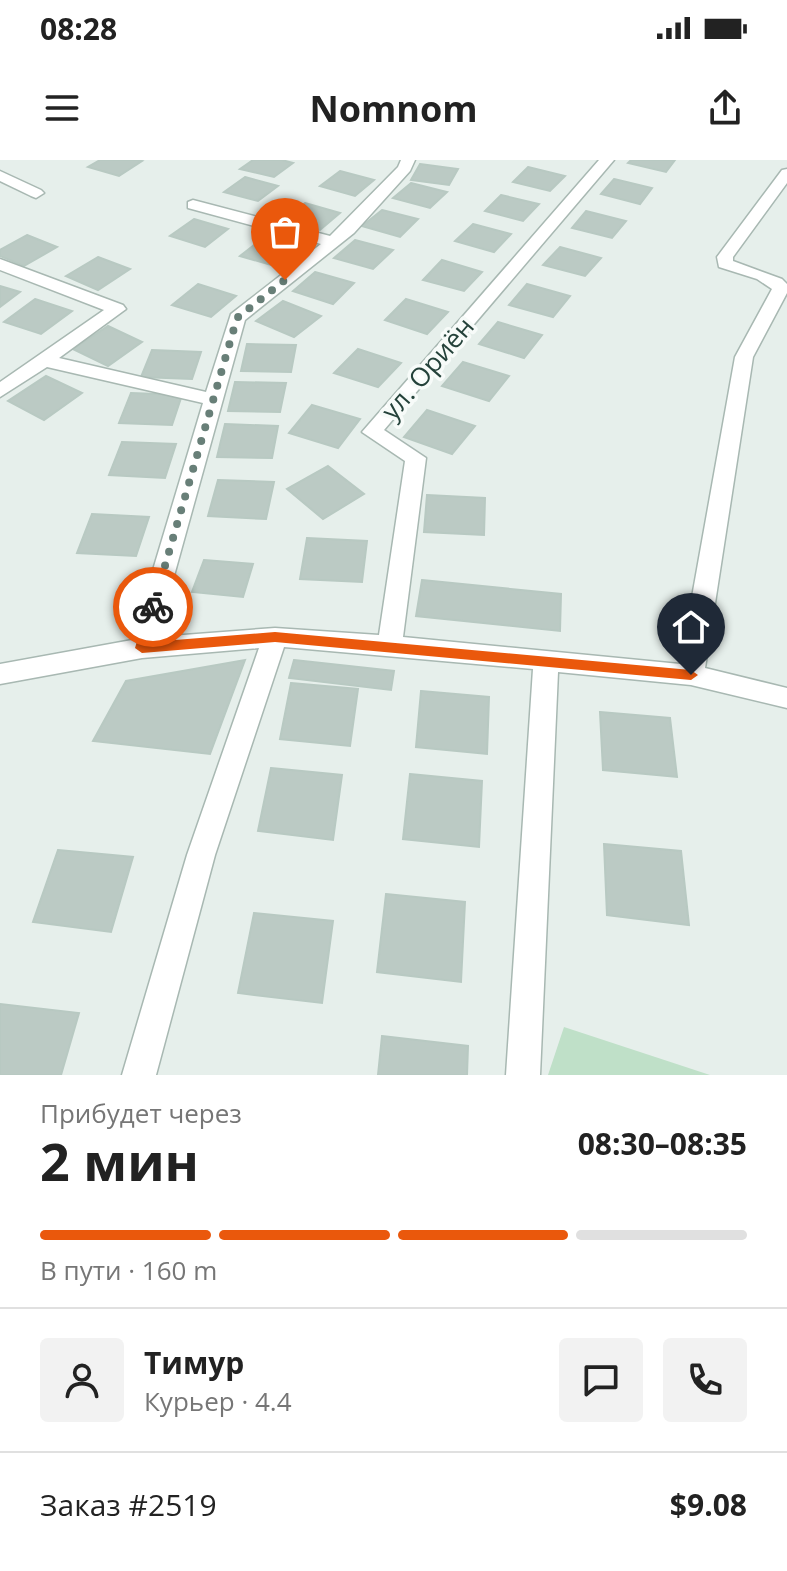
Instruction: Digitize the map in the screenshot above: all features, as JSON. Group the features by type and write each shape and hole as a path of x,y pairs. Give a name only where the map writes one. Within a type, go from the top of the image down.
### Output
{"street":[{"path":"142,648 237,318 333,242 405,168 408,160"},
{"name":"ул. Ориён","path":"390,645 416,458 372,432 607,160"},
{"path":"691,675 744,357 781,288 766,277 725,263 725,257 787,173"},
{"path":"0,175 36,193"},
{"path":"193,205 333,242"},
{"path":"0,264 117,309 0,391"},
{"path":"43,360 213,400"},
{"path":"139,1075 201,855 275,637"},
{"path":"0,674 142,648 275,637 390,645 691,675 787,698"},
{"path":"523,1075 546,661"}],"green space":[{"path":"564,1027 710,1075 548,1075"}],"building":[{"path":"100,160 142,161 119,176 88,167"},
{"path":"253,160 293,163 274,177 240,169"},
{"path":"631,160 675,160 666,172 628,163"},
{"path":"420,164 458,169 449,185 411,180"},
{"path":"528,167 565,176 550,191 513,182"},
{"path":"340,171 374,180 355,196 320,186"},
{"path":"245,177 278,186 258,201 224,192"},
{"path":"614,179 652,188 640,204 601,194"},
{"path":"411,183 447,192 430,208 393,198"},
{"path":"501,195 539,204 523,221 485,211"},
{"path":"305,203 340,213 320,230 284,220"},
{"path":"382,210 418,219 400,237 362,226"},
{"path":"586,211 626,221 612,238 572,228"},
{"path":"194,219 228,229 205,247 170,236"},
{"path":"473,224 511,234 494,252 455,241"},
{"path":"27,235 57,247 24,266 0,256 0,250"},
{"path":"263,238 300,248 278,267 240,256"},
{"path":"355,240 393,250 373,269 334,258"},
{"path":"560,247 601,258 585,276 543,265"},
{"path":"98,257 130,269 98,290 66,276"},
{"path":"442,260 482,272 464,291 423,280"},
{"path":"315,272 354,283 333,304 293,291"},
{"path":"198,284 236,296 211,317 172,305"},
{"path":"527,284 570,296 553,317 509,305"},
{"path":"0,286 20,292 0,307"},
{"path":"35,299 72,311 41,334 4,322"},
{"path":"406,299 448,312 427,334 385,320"},
{"path":"283,301 321,316 294,337 256,321"},
{"path":"498,322 542,335 524,358 479,344"},
{"path":"108,326 142,342 108,366 73,349"},
{"path":"247,344 296,345 291,372 241,371"},
{"path":"358,349 401,363 378,387 334,373"},
{"path":"152,350 201,352 192,379 141,377"},
{"path":"463,362 509,376 489,401 442,386"},
{"path":"46,376 82,393 44,420 8,401"},
{"path":"235,382 286,383 280,412 228,411"},
{"path":"131,393 182,395 172,425 119,423"},
{"path":"312,405 360,419 338,448 289,433"},
{"path":"427,410 475,426 452,454 404,437"},
{"path":"225,424 278,426 272,458 217,457"},
{"path":"122,442 176,444 165,478 109,475"},
{"path":"328,466 364,494 323,519 287,489"},
{"path":"218,480 274,482 266,519 208,516"},
{"path":"427,495 485,498 484,535 424,532"},
{"path":"92,514 149,517 136,556 77,553"},
{"path":"307,538 367,541 362,582 300,579"},
{"path":"204,560 253,564 243,597 192,592"},
{"path":"422,580 561,594 560,631 416,616"},
{"path":"245,660 210,754 93,741 126,681"},
{"path":"294,660 394,671 391,690 289,678"},
{"path":"291,683 358,689 350,746 280,739"},
{"path":"421,691 489,697 487,754 416,747"},
{"path":"600,712 670,718 677,777 603,770"},
{"path":"271,768 342,775 333,840 258,831"},
{"path":"410,774 482,781 479,847 403,839"},
{"path":"604,844 681,851 689,925 607,915"},
{"path":"58,850 133,857 111,932 33,922"},
{"path":"386,894 465,902 461,982 377,972"},
{"path":"254,913 333,921 322,1003 238,993"},
{"path":"0,1004 79,1013 61,1075 0,1075"},
{"path":"382,1036 468,1046 467,1075 378,1075"}],"way so far":[{"path":"153,607 237,318 285,280"}],"route":[{"path":"153,607 142,648 275,637 390,645 691,675"}]}
